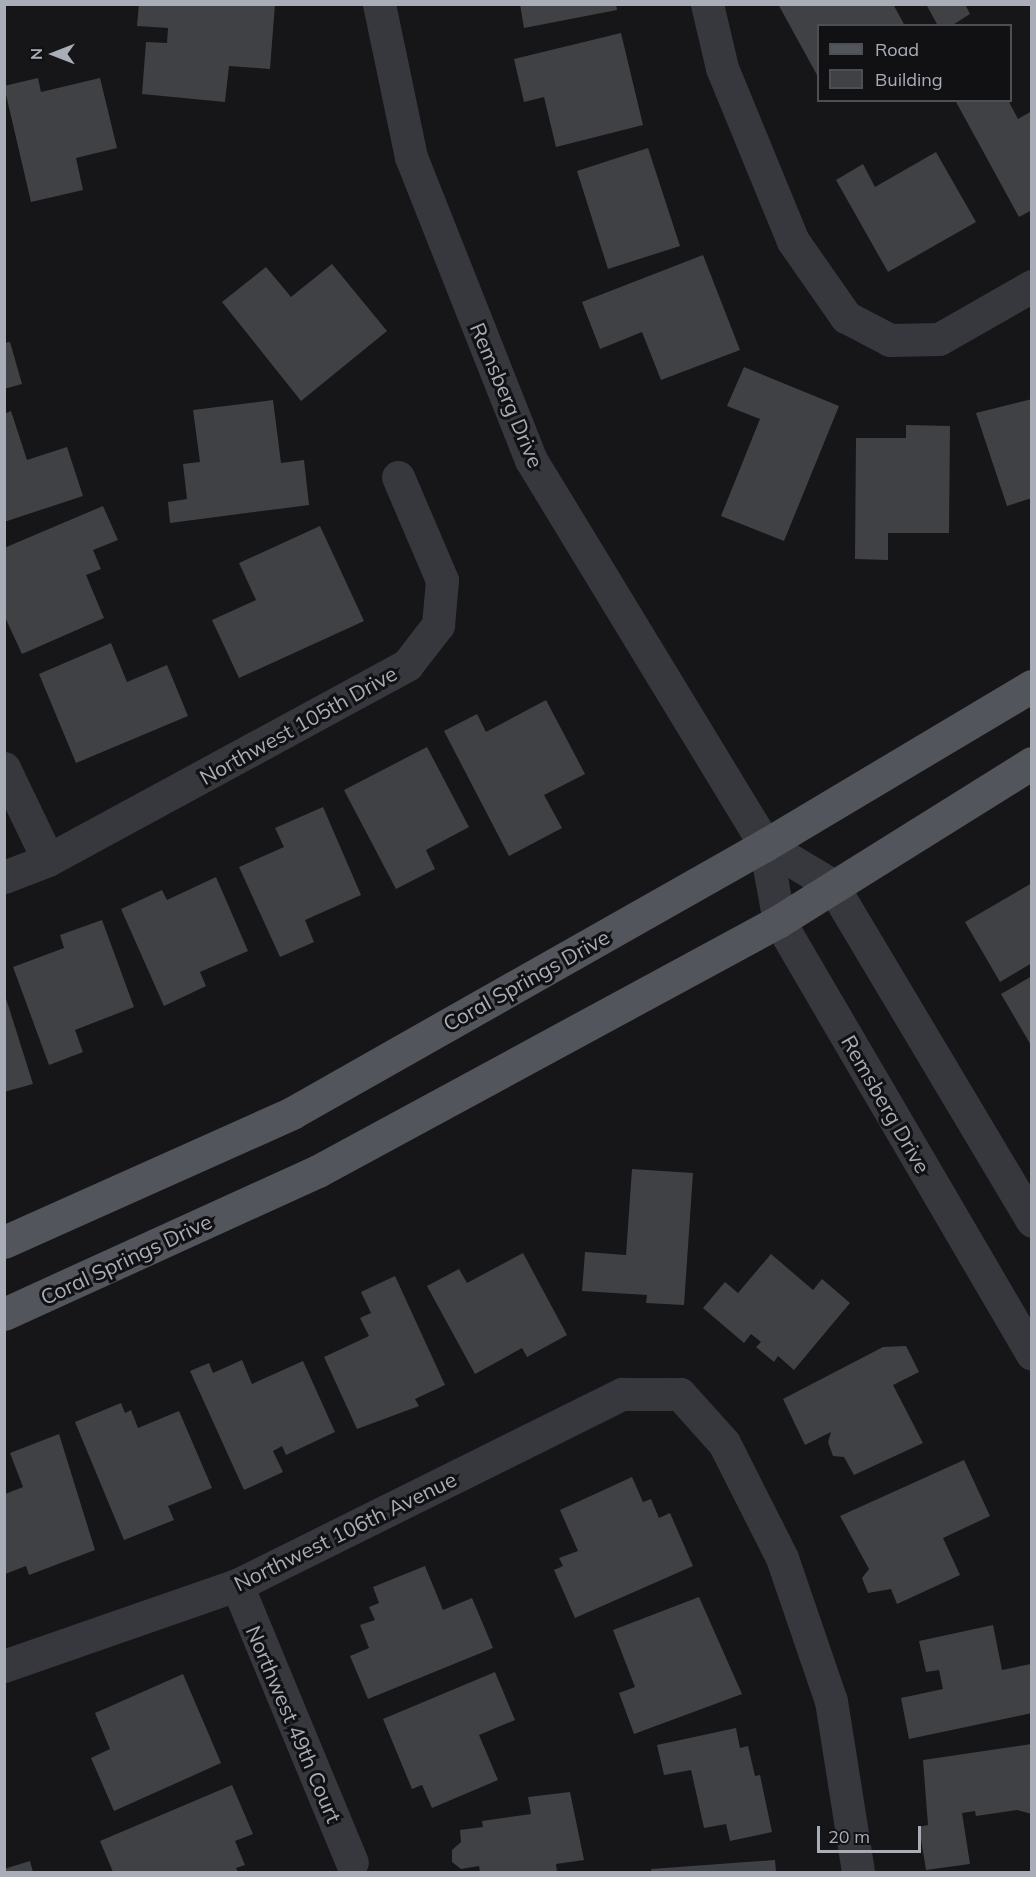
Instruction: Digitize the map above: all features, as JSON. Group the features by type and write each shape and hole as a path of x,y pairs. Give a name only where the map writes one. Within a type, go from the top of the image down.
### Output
{"main road":[{"name":"Coral Springs Drive","path":"4,1242 292,1113 765,845 1032,686"},
{"name":"Coral Springs Drive","path":"4,1314 318,1171 779,921 832,885 1032,763"}],"street":[{"name":"Remsberg Drive","path":"379,4 411,157 531,460 765,845 779,921 1032,1354"},
{"path":"707,4 722,68 793,241 846,317 890,340 939,339 1032,286"},
{"name":"Northwest 105th Drive","path":"4,877 48,860 407,665 438,625 442,580 398,477"},
{"path":"4,768 48,860"},
{"name":"Remsberg Drive","path":"765,845 832,885 1032,1221"},
{"name":"Northwest 106th Avenue","path":"4,1666 237,1586 622,1394 680,1394 724,1443 782,1558 831,1701 858,1872"},
{"name":"Northwest 49th Court","path":"237,1586 352,1862"}],"building":[{"path":"139,4 275,4 270,69 229,66 225,102 142,94 146,42 167,43 168,28 137,26"},
{"path":"520,4 616,4 617,10 524,28"},
{"path":"778,4 893,4 904,24 817,24 817,75"},
{"path":"926,4 965,4 970,14 954,24 937,24"},
{"path":"621,33 643,125 556,147 544,97 524,102 514,59"},
{"path":"38,78 41,92 100,78 117,148 76,158 83,190 31,202 4,86"},
{"path":"956,102 1009,102 1018,119 1032,111 1032,210 1019,217"},
{"path":"648,148 680,246 608,269 577,171"},
{"path":"936,152 976,222 888,272 836,180 863,164 875,187"},
{"path":"703,255 740,350 661,380 642,332 600,349 582,302"},
{"path":"332,264 387,331 301,401 222,302 266,267 291,297"},
{"path":"10,342 22,384 4,389 4,343"},
{"path":"744,367 839,406 784,541 721,516 760,419 727,406"},
{"path":"1032,399 1032,498 1007,506 976,413"},
{"path":"273,400 281,463 304,460 309,505 170,523 168,502 187,499 183,464 200,462 193,410"},
{"path":"11,411 27,460 67,447 83,496 4,522 4,414"},
{"path":"906,425 950,426 949,533 888,533 888,560 855,559 856,438 906,438"},
{"path":"103,506 118,540 93,550 101,569 86,575 104,618 22,654 4,615 4,548"},
{"path":"320,526 364,621 239,678 212,620 256,600 239,563"},
{"path":"111,643 127,682 167,665 188,716 76,763 39,674"},
{"path":"546,700 585,774 544,795 562,828 509,856 444,731 477,714 486,732"},
{"path":"427,747 469,827 426,850 435,869 396,889 344,790"},
{"path":"323,807 361,895 305,920 314,942 280,957 239,867 284,847 275,828"},
{"path":"216,877 248,951 200,972 206,986 164,1006 121,909 162,890 167,900"},
{"path":"1032,883 1032,963 1000,982 965,922"},
{"path":"102,920 134,1007 75,1030 83,1052 49,1065 13,967 64,948 60,935"},
{"path":"1032,976 1032,1047 1001,994"},
{"path":"4,992 33,1084 4,1092"},
{"path":"632,1169 693,1173 684,1305 646,1303 647,1295 582,1291 585,1252 626,1255"},
{"path":"523,1253 567,1335 527,1357 522,1348 475,1374 427,1286 459,1269 467,1283"},
{"path":"771,1254 813,1290 822,1279 850,1303 794,1370 778,1356 774,1362 756,1347 761,1342 751,1334 744,1343 703,1308 725,1282 738,1293"},
{"path":"395,1276 445,1385 415,1399 419,1406 357,1429 324,1357 369,1336 360,1318 371,1313 361,1292"},
{"path":"906,1346 919,1372 893,1385 923,1443 854,1475 844,1457 833,1456 828,1442 831,1432 805,1445 783,1399 883,1347"},
{"path":"242,1360 252,1384 303,1361 335,1432 286,1455 282,1446 273,1451 283,1472 244,1490 190,1371 209,1363 213,1373"},
{"path":"121,1403 125,1413 131,1410 138,1428 179,1411 212,1488 168,1506 174,1520 124,1540 75,1422"},
{"path":"59,1434 95,1550 29,1575 26,1566 5,1574 5,1494 23,1487 10,1453"},
{"path":"964,1460 990,1516 943,1538 960,1575 897,1604 891,1589 868,1593 862,1578 869,1569 840,1516"},
{"path":"632,1477 643,1502 651,1499 659,1518 670,1513 693,1566 575,1618 554,1570 563,1566 559,1558 578,1551 560,1510"},
{"path":"425,1566 443,1610 472,1598 493,1648 368,1699 350,1656 369,1648 360,1625 375,1620 369,1607 379,1603 373,1587"},
{"path":"699,1597 742,1694 634,1734 619,1693 635,1687 613,1630"},
{"path":"993,1625 1002,1670 1031,1664 1032,1713 909,1739 901,1698 943,1689 939,1670 926,1672 919,1641"},
{"path":"495,1672 515,1720 479,1735 498,1780 432,1808 422,1785 412,1789 383,1719"},
{"path":"183,1674 221,1763 114,1811 91,1758 110,1749 95,1713"},
{"path":"736,1728 740,1748 748,1746 755,1776 760,1775 772,1832 730,1841 726,1824 704,1828 691,1770 664,1775 657,1745"},
{"path":"1032,1744 1032,1814 1017,1810 976,1816 975,1811 962,1813 970,1864 926,1870 919,1827 928,1825 923,1760"},
{"path":"232,1785 253,1834 235,1841 245,1865 236,1868 238,1872 113,1872 100,1841"},
{"path":"570,1792 584,1860 556,1864 557,1872 480,1872 479,1866 461,1869 452,1862 452,1850 461,1842 460,1830 483,1827 482,1821 531,1814 528,1797"},
{"path":"775,1860 776,1872 652,1872 651,1869"},
{"path":"30,1861 33,1872 4,1872 4,1869"}]}
